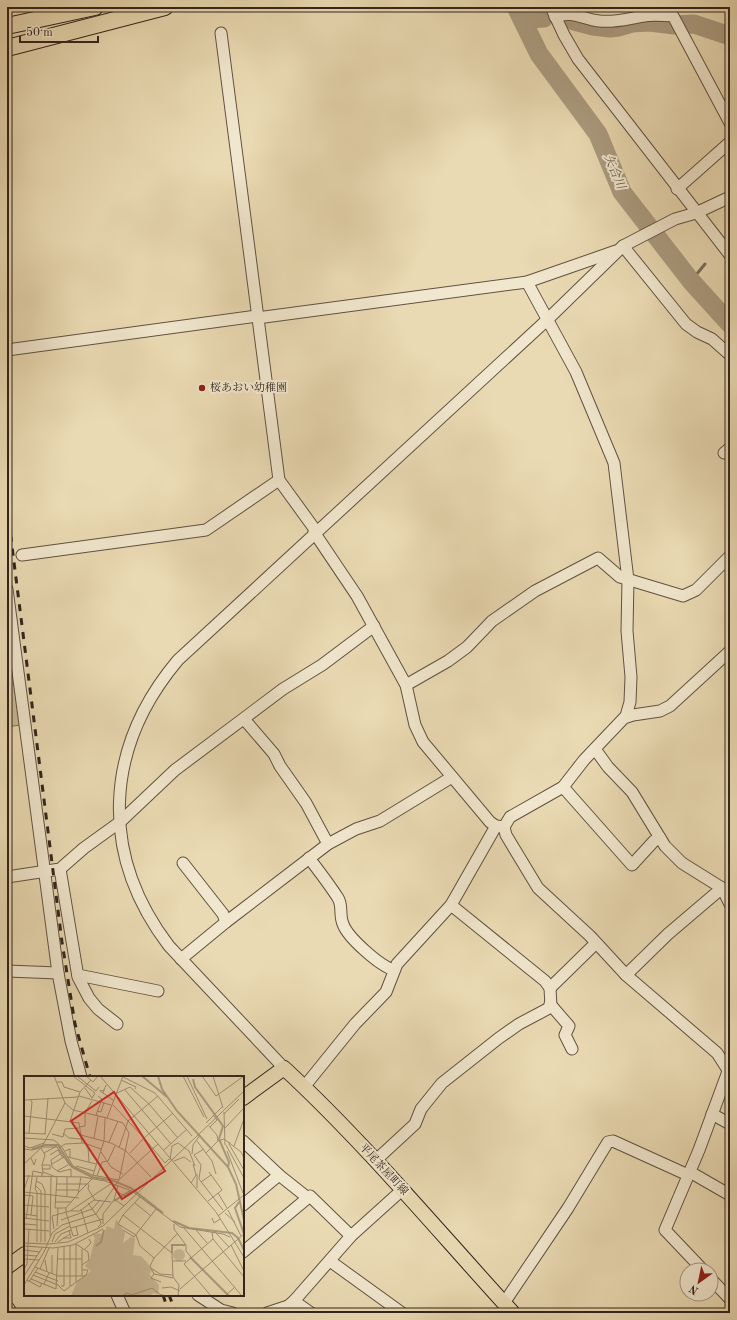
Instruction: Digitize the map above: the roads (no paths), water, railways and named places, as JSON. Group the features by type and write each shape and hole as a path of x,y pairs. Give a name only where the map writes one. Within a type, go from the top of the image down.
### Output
{"highway":[{"path":"7,26 95,7"},
{"path":"7,41 160,7"},
{"path":"7,48 165,7"}],"main road":[{"name":"平尾茶屋町線","path":"284,1068 402,1190 506,1309"},
{"path":"244,1097 284,1068"},
{"path":"7,1267 24,1255"}],"street":[{"path":"553,12 565,13 599,21 619,21 650,16 673,16 730,123"},
{"path":"553,12 578,59 677,189 696,213 726,246 730,255"},
{"path":"221,32 279,480 357,596 374,626 406,685 418,735 429,750 490,822 500,827 538,888 596,943 626,975 717,1053 729,1068 675,1210 665,1230 695,1262"},
{"path":"677,189 730,142"},
{"path":"7,350 527,282 621,248 674,219 696,213 730,197"},
{"path":"284,1068 181,960 156,929 137,895 125,862 120,822 121,783 128,748 142,713 159,684 182,655 548,319 621,248"},
{"path":"621,248 686,324 697,332 712,339 730,355"},
{"path":"304,1087 355,1024 386,992 394,970 406,954 452,905 500,827 510,817 563,787 595,749 626,716 630,702 631,677 627,631 628,580 614,463 576,372 527,282"},
{"path":"22,555 206,530 279,480"},
{"path":"406,685 448,661 467,646 492,621 535,591 598,558 620,577 657,587 678,595 687,596 696,590 730,556"},
{"path":"7,589 43,872 58,973 71,1041 81,1076"},
{"path":"7,877 60,869 84,848 120,822 175,770 288,686 322,665 374,626"},
{"path":"626,716 660,711 670,706 730,651"},
{"path":"244,719 274,754 280,766 306,803 328,844"},
{"path":"595,749 608,766 632,792 660,838 682,863 722,888 730,904"},
{"path":"181,960 226,922 328,844 356,829 380,821 452,777"},
{"path":"563,787 632,865 654,841 660,838"},
{"path":"309,858 338,898 342,909 342,922 346,930 380,963 394,970"},
{"path":"183,863 223,914 226,922"},
{"path":"60,869 78,975 90,998 98,1008 117,1024"},
{"path":"626,975 668,934 722,888"},
{"path":"375,1161 416,1124 421,1109 442,1083 519,1024 551,1007 550,988 545,981 452,905"},
{"path":"550,988 596,943"},
{"path":"7,971 58,973"},
{"path":"78,975 158,991"},
{"path":"550,1004 569,1026 566,1035 572,1049"},
{"path":"712,1114 730,1124"},
{"path":"506,1309 608,1142 613,1141 689,1173 730,1195"},
{"path":"244,1142 279,1175 308,1198 310,1196 351,1236"},
{"path":"244,1204 279,1175"},
{"path":"267,1313 288,1306 294,1302 351,1236 402,1190"},
{"path":"244,1251 308,1198"},
{"path":"330,1261 402,1313"},
{"path":"719,1287 730,1299"},
{"path":"117,1296 125,1313"},
{"path":"200,1296 221,1310 233,1313"},
{"path":"294,1302 311,1313"}],"waterway":[{"name":"矢合川","path":"516,7 539,54 598,134 622,192 691,281 730,324"},
{"path":"520,13 529,19 544,18"},
{"path":"574,21 593,26 610,28 632,23 650,22 674,25 694,24 730,36"},
{"path":"691,281 705,264"}],"railway":[{"path":"7,507 62,942 75,1024 90,1076"},
{"path":"163,1296 169,1313"},
{"path":"169,1296 176,1313"}],"place":[{"name":"桜あおい幼稚園","path":"202,388"}]}
